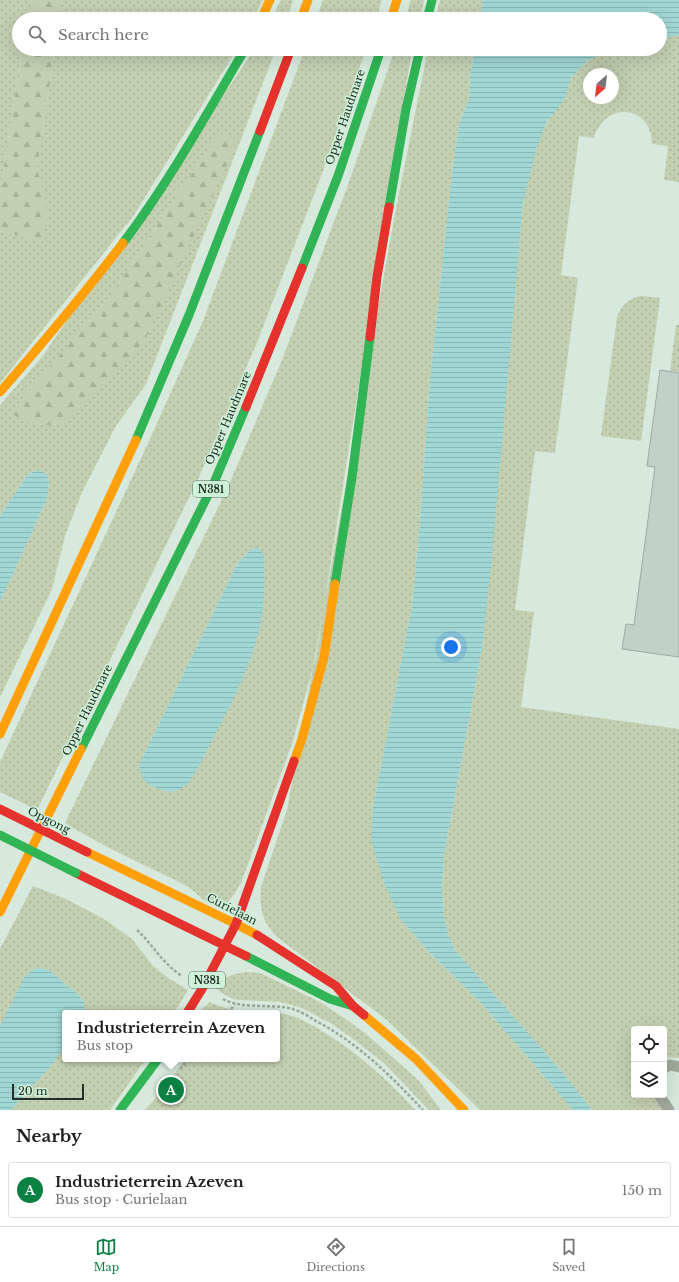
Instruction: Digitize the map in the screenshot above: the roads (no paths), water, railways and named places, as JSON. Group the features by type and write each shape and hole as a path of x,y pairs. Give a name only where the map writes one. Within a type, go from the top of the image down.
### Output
{"main road":[{"path":"264,12 270,0"},
{"path":"304,12 308,0"},
{"path":"393,12 397,0"},
{"path":"429,12 432,0"},
{"path":"0,392 105,267 144,215 182,157 241,56"},
{"path":"0,734 137,438 188,315 288,56"},
{"name":"Opper Haudmare","path":"0,912 213,484 268,354 338,176 379,56"},
{"name":"N381","path":"189,1010 226,945 236,924 301,742 324,657 352,477 377,277 406,109 418,56"},
{"name":"Opgong","path":"0,809 87,852"},
{"name":"Curielaan","path":"0,835 226,945 330,999 353,1006"},
{"name":"Curielaan","path":"87,852 236,924 269,942 336,986 353,1006 416,1059 464,1110"},
{"path":"120,1110 156,1062"}],"lane":[{"path":"667,1066 670,1065 679,1066"},
{"path":"661,1098 669,1110"}],"water":[{"path":"483,0 679,0 679,35 667,38 667,12 481,12"},
{"path":"474,56 596,56 587,61 571,78 566,95 560,106 547,121 537,147 523,203 491,567 482,648 444,855 442,890 444,916 449,937 455,950 564,1074 592,1110 573,1110 480,1002 430,953 401,920 384,883 371,840 373,807 412,606 420,521 430,379 452,173 459,124 469,99 470,76"},
{"path":"39,470 48,475 49,485 47,499 0,602 0,516 28,474"},
{"path":"257,547 264,554 265,579 263,604 257,637 247,669 199,767 189,782 173,792 159,789 150,785 144,780 139,765 237,564 250,550"},
{"path":"39,968 49,970 84,1001 85,1010 62,1010 62,1050 52,1065 11,1110 0,1110 0,1026 25,976 32,970"}],"place":[{"name":"Industrieterrein Azeven","path":"171,1090"}]}
